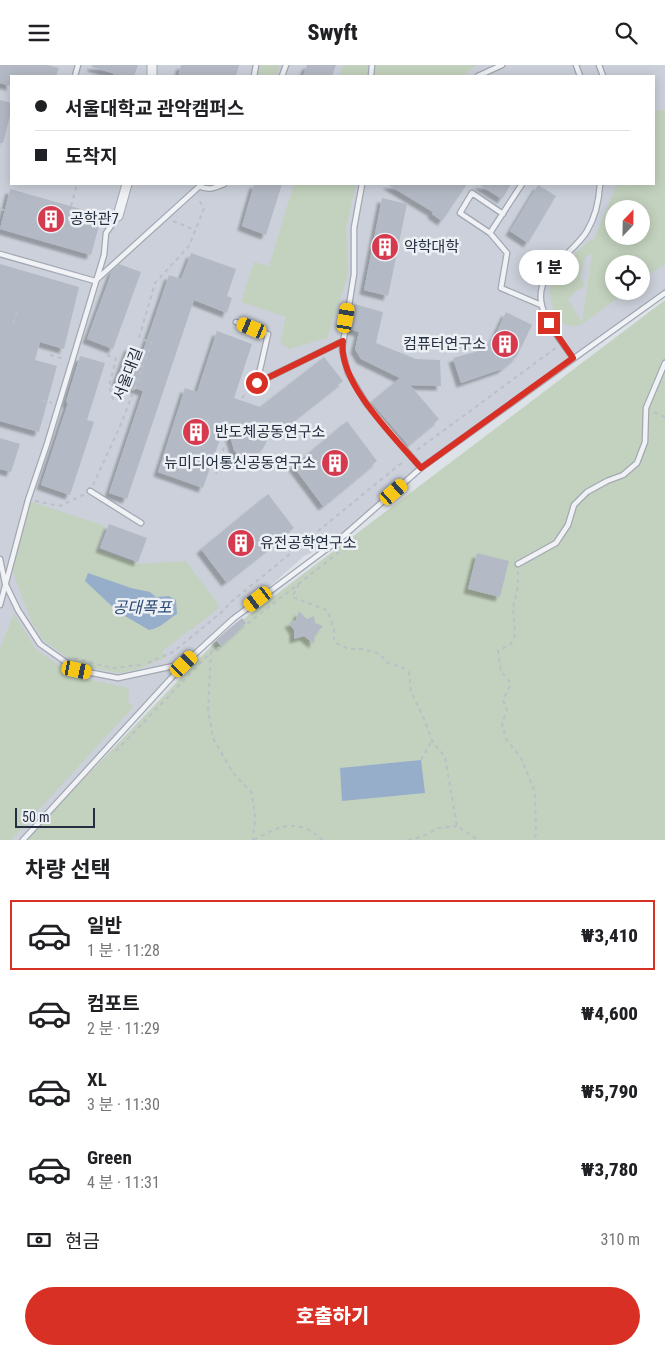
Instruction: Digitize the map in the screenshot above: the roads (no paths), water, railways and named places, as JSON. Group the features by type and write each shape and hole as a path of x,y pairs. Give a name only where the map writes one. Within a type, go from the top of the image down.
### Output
{"street":[{"path":"118,216 126,185"}],"lane":[{"path":"480,75 502,65"},
{"path":"95,281 200,185 204,189 213,189 222,185"},
{"path":"362,185 354,228 354,274 342,350 348,373 366,403 421,468"},
{"path":"490,233 521,185"},
{"path":"573,358 549,323 541,305 541,290 549,272 586,232 599,203 600,185"},
{"path":"503,214 472,193 460,213 490,233 507,253 502,288 541,305"},
{"path":"0,605 28,500 47,444 104,255 106,233 118,216"},
{"path":"0,254 95,281"},
{"path":"23,840 184,664 233,619 340,539 421,468 665,293"},
{"path":"236,322 268,334 257,383 343,341"},
{"path":"518,564 556,543 568,525 574,505 587,492 623,475 637,463 645,442 646,408 665,363"},
{"path":"90,491 141,523"},
{"path":"0,559 5,583 18,610 40,644 77,670 118,678 184,664"}],"water":[{"name":"공대폭포","path":"88,573 131,588 150,592 156,597 169,596 176,600 177,614 160,626 149,630 118,612 85,581"},
{"path":"421,760 425,793 342,801 340,768"}],"place":[{"name":"공학관7","path":"51,219"},
{"name":"약학대학","path":"385,247"},
{"name":"컴퓨터연구소","path":"505,344"},
{"name":"반도체공동연구소","path":"196,432"},
{"name":"뉴미디어통신공동연구소","path":"335,463"},
{"name":"유전공학연구소","path":"241,543"}]}
